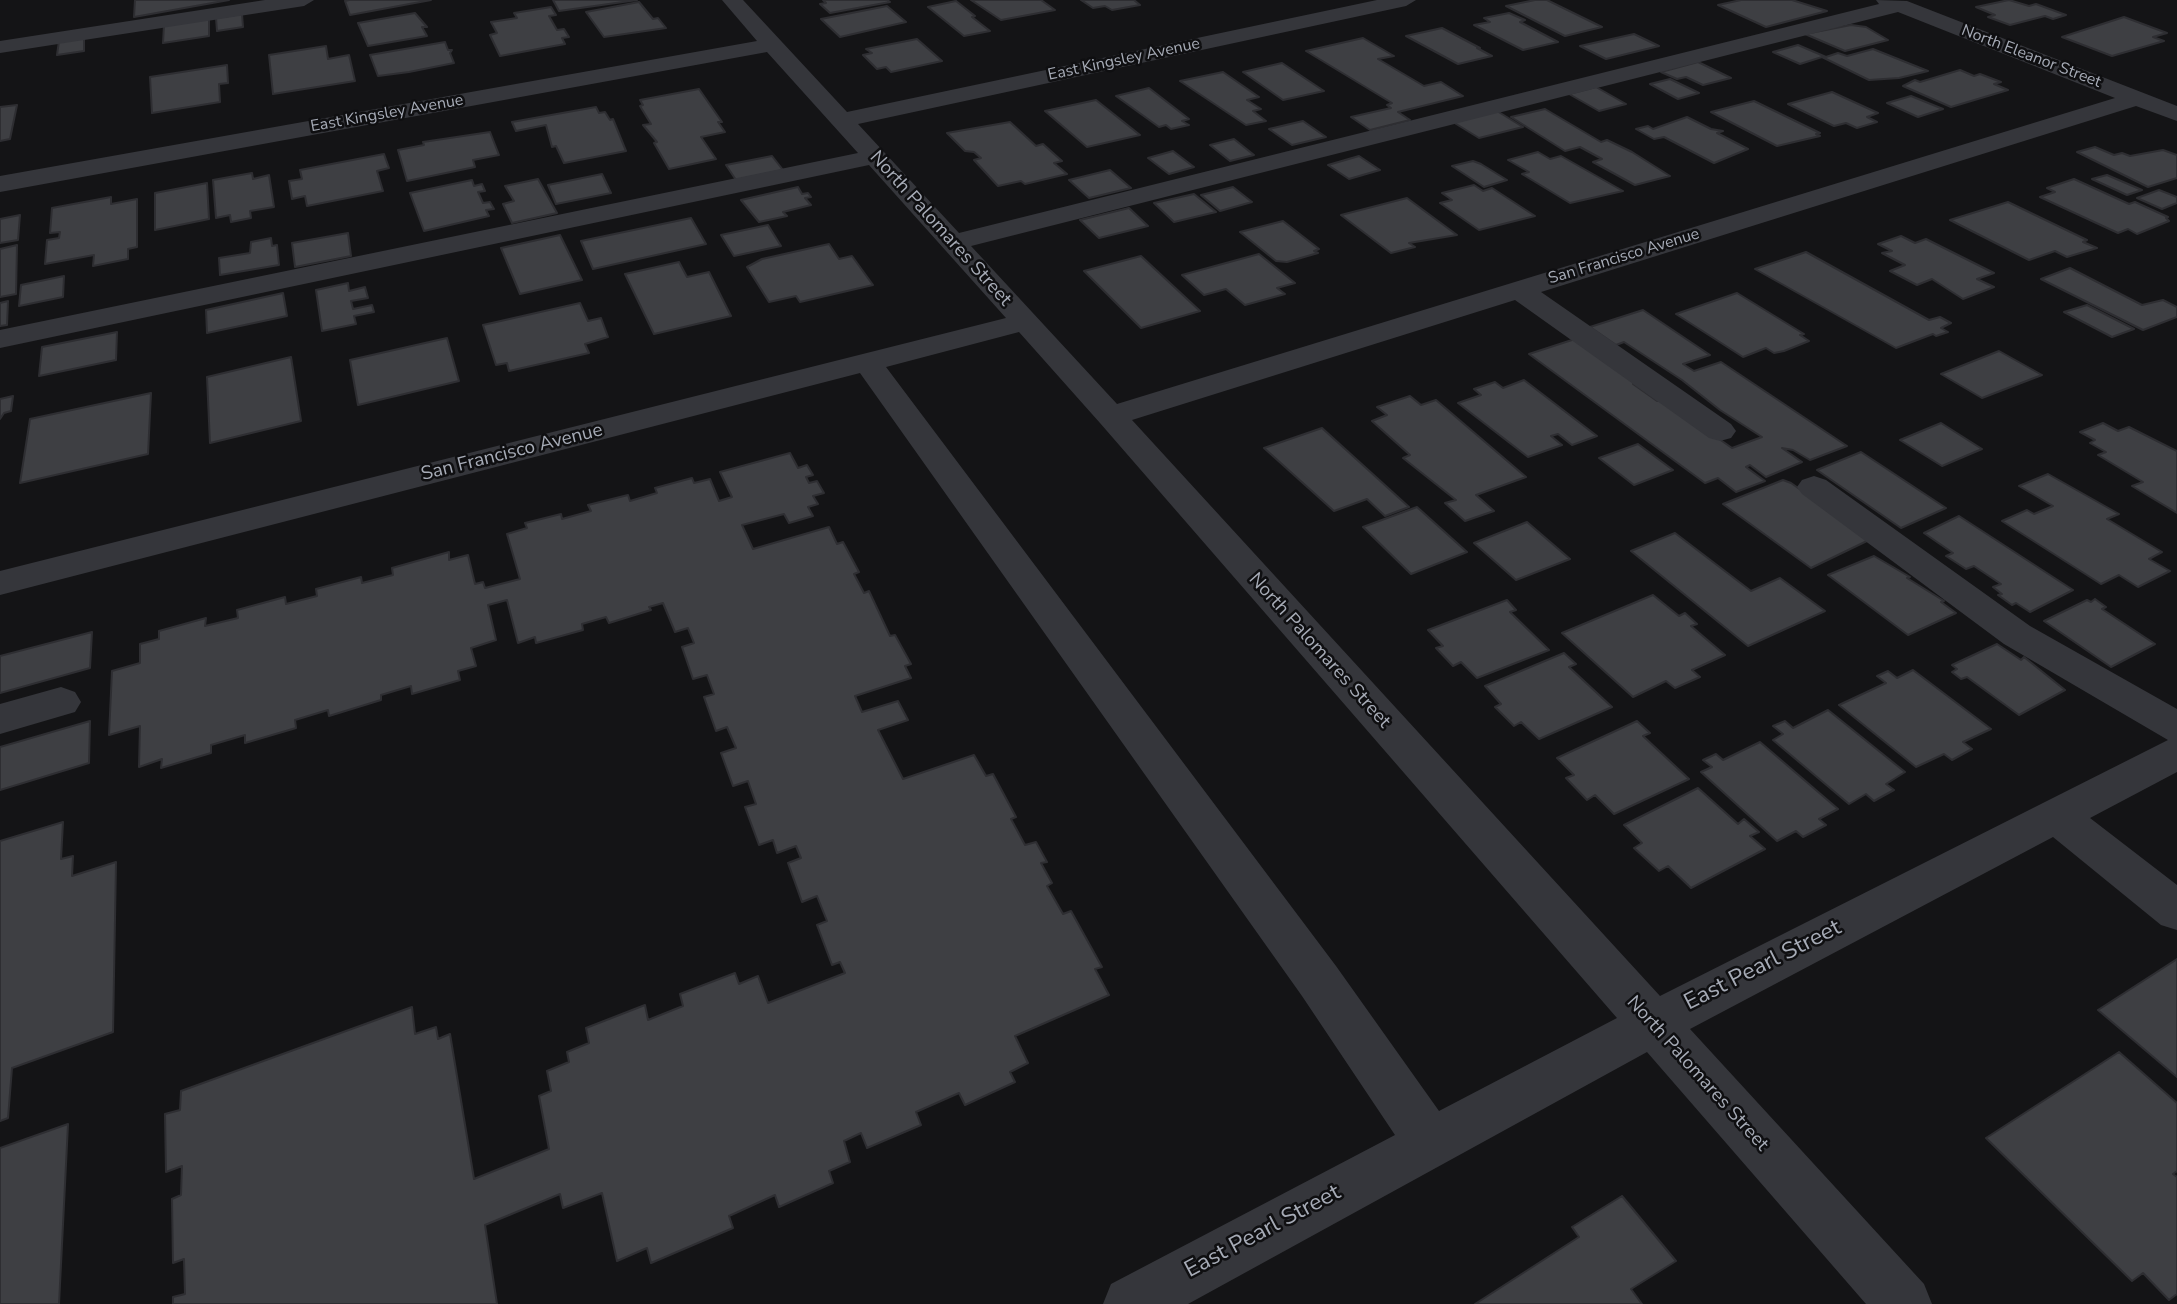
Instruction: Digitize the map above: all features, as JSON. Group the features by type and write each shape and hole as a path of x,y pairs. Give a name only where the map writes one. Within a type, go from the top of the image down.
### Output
{"street":[{"path":"0,47 304,0"},
{"name":"North Palomares Street","path":"732,0 1111,416 1904,1304"},
{"name":"East Kingsley Avenue","path":"842,120 1406,0"},
{"path":"952,243 1893,3"},
{"name":"North Eleanor Street","path":"1893,3 2177,114"},
{"name":"East Kingsley Avenue","path":"0,184 774,44"},
{"name":"San Francisco Avenue","path":"1111,416 2137,98"},
{"path":"0,339 874,157"},
{"path":"1518,289 1720,430"},
{"name":"San Francisco Avenue","path":"0,583 1024,322"},
{"path":"867,362 1311,970 1430,1142"},
{"path":"1814,487 2017,635 2177,728"},
{"path":"0,719 61,702"},
{"name":"East Pearl Street","path":"1130,1304 1652,1024 2177,753"},
{"path":"2056,815 2177,911"}],"building":[{"path":"135,0 229,0 134,17"},
{"path":"349,0 431,0 350,15 345,1"},
{"path":"553,0 637,0 559,11"},
{"path":"823,0 890,2 830,13 820,4 826,3"},
{"path":"971,0 1041,0 1055,10 1001,20"},
{"path":"1081,0 1134,0 1140,5 1112,10 1105,6 1093,8"},
{"path":"1547,0 1602,27 1565,36 1506,6"},
{"path":"1741,0 1792,0 1827,11 1766,27 1718,5"},
{"path":"2009,0 2029,6 2036,4 2066,15 2053,19 2045,16 2010,25 1988,17 1995,15 1976,7"},
{"path":"956,1 990,31 964,36 928,7"},
{"path":"639,2 653,19 658,18 666,28 604,37 586,12"},
{"path":"887,6 906,22 840,37 821,19"},
{"path":"551,7 556,15 549,16 557,30 564,29 569,37 562,38 565,44 500,56 490,35 497,33 491,22 517,18 514,13"},
{"path":"415,13 427,27 422,27 427,36 368,46 358,23"},
{"path":"1509,13 1525,20 1520,22 1558,42 1523,50 1474,25 1490,22 1484,18"},
{"path":"242,14 243,27 217,31 216,18"},
{"path":"2124,17 2167,33 2153,37 2164,41 2112,56 2062,37"},
{"path":"209,18 209,36 163,43 164,25"},
{"path":"1851,25 1866,27 1888,40 1845,51 1805,34"},
{"path":"1442,28 1492,56 1458,64 1406,36"},
{"path":"1634,34 1659,46 1606,59 1580,46"},
{"path":"84,38 84,51 57,55 59,41"},
{"path":"1363,38 1394,56 1378,59 1424,86 1441,82 1463,96 1398,112 1410,120 1370,130 1351,117 1391,108 1387,105 1392,103 1306,51"},
{"path":"917,39 942,61 891,72 886,67 877,69 863,55 872,53 866,49"},
{"path":"445,42 448,50 452,50 450,53 454,63 409,72 378,76 370,55"},
{"path":"1798,45 1826,57 1838,53 1847,56 1873,49 1928,71 1899,78 1869,80 1822,57 1800,64 1773,52"},
{"path":"326,46 328,59 349,55 355,81 273,94 269,55"},
{"path":"1698,62 1731,78 1703,85 1686,77 1677,79 1661,72"},
{"path":"1282,63 1324,91 1283,100 1243,72"},
{"path":"227,65 228,83 219,84 220,102 152,113 150,77"},
{"path":"1960,70 2001,82 1994,84 2008,90 1951,107 1903,86 1915,80 1920,82"},
{"path":"1223,72 1259,97 1247,100 1261,109 1253,111 1266,121 1246,125 1180,81"},
{"path":"1670,79 1699,93 1678,99 1650,84"},
{"path":"1596,87 1626,104 1599,111 1569,94"},
{"path":"1149,88 1189,119 1182,121 1189,125 1171,129 1166,125 1159,127 1116,96"},
{"path":"699,89 722,122 718,122 725,132 701,137 716,159 669,169 654,143 657,142 643,125 651,124 640,106 643,105 640,100"},
{"path":"1832,92 1878,113 1867,117 1877,122 1857,128 1846,123 1834,126 1788,104"},
{"path":"1911,96 1943,109 1918,117 1887,103"},
{"path":"1096,100 1140,135 1087,147 1045,111"},
{"path":"1754,101 1820,133 1816,134 1820,136 1777,146 1711,112"},
{"path":"17,105 10,139 0,141 0,107"},
{"path":"596,107 599,113 605,112 610,120 613,119 626,151 564,163 556,146 552,147 546,125 516,131 512,122"},
{"path":"1545,109 1601,142 1607,140 1632,152 1670,176 1635,185 1593,162 1602,159 1580,147 1565,151 1511,117"},
{"path":"1497,111 1523,127 1479,138 1453,122"},
{"path":"1687,117 1711,129 1723,131 1717,133 1748,149 1714,163 1664,137 1654,139 1636,129 1648,126 1653,129"},
{"path":"1303,121 1326,137 1292,145 1269,129"},
{"path":"1010,122 1036,146 1043,144 1062,161 1054,163 1067,174 1025,184 1021,181 998,186 974,160 981,158 974,152 965,151 947,133"},
{"path":"490,132 499,155 473,160 475,167 407,181 398,150 424,145 423,142"},
{"path":"1234,139 1254,155 1230,161 1210,145"},
{"path":"2095,147 2114,155 2122,153 2130,156 2163,150 2177,155 2177,178 2148,187 2077,152"},
{"path":"1173,151 1194,167 1169,174 1148,158"},
{"path":"1538,152 1550,159 1561,156 1623,191 1570,203 1522,174 1529,172 1508,160"},
{"path":"384,154 389,168 377,171 383,191 307,206 305,196 292,199 289,181 302,179 300,170"},
{"path":"772,156 783,170 736,180 726,165"},
{"path":"1359,156 1380,170 1349,179 1328,165"},
{"path":"1473,161 1507,180 1484,187 1452,166"},
{"path":"1110,170 1131,188 1089,198 1069,180"},
{"path":"252,173 253,179 269,175 274,207 250,211 251,218 231,222 230,215 216,218 213,180"},
{"path":"602,174 611,193 556,204 548,185"},
{"path":"2107,175 2142,190 2127,195 2092,179"},
{"path":"538,179 557,213 512,223 503,204 514,201 505,186"},
{"path":"2074,179 2129,204 2135,202 2168,217 2166,218 2169,221 2137,234 2128,229 2118,233 2040,197 2055,192 2047,188"},
{"path":"472,180 474,186 482,184 485,191 478,192 483,203 490,202 494,209 486,210 489,216 424,231 410,193"},
{"path":"207,183 209,219 155,230 155,193"},
{"path":"1474,185 1483,191 1492,188 1535,216 1479,230 1440,203 1452,200 1442,193"},
{"path":"798,187 802,194 808,193 811,197 805,198 811,205 783,212 787,216 759,222 741,200"},
{"path":"1233,187 1252,202 1220,211 1201,195"},
{"path":"2159,190 2177,197 2177,203 2162,209 2137,198"},
{"path":"1194,194 1216,212 1174,222 1154,203"},
{"path":"111,197 111,204 137,199 137,247 128,249 128,259 93,266 94,255 45,264 47,240 59,238 60,232 50,233 52,208"},
{"path":"1407,198 1457,235 1409,243 1415,247 1391,253 1341,215"},
{"path":"2008,202 2087,240 2083,242 2097,248 2067,257 2055,251 2029,260 1950,220"},
{"path":"1129,208 1148,226 1099,238 1080,220"},
{"path":"20,215 18,240 0,243 0,219"},
{"path":"691,218 706,244 593,269 581,241"},
{"path":"1283,221 1319,249 1314,251 1318,253 1287,262 1276,261 1240,232"},
{"path":"768,225 781,246 734,256 721,235"},
{"path":"348,233 351,256 295,267 292,243"},
{"path":"560,235 582,280 520,294 501,248"},
{"path":"1901,236 1915,243 1926,239 1994,273 1977,279 1994,287 1963,299 1932,279 1917,285 1890,271 1905,265 1882,253 1892,251 1878,244"},
{"path":"271,238 272,246 277,245 279,265 220,275 219,258 250,253 251,242"},
{"path":"829,244 839,259 852,256 873,285 800,302 796,296 769,302 747,267 762,259"},
{"path":"17,245 16,294 0,297 0,249"},
{"path":"1806,252 1929,320 1940,317 1951,323 1941,328 1948,332 1936,336 1933,334 1896,348 1755,269"},
{"path":"1259,254 1295,283 1277,288 1285,294 1245,305 1226,289 1204,295 1182,275"},
{"path":"1141,256 1200,311 1141,328 1084,271"},
{"path":"679,262 687,277 709,272 731,316 654,334 625,274"},
{"path":"2070,268 2142,305 2163,300 2177,307 2177,317 2143,330 2041,279"},
{"path":"64,276 63,297 19,306 21,285"},
{"path":"348,283 349,291 365,287 368,298 351,301 353,309 372,305 374,312 354,316 356,324 322,331 316,290"},
{"path":"283,293 287,316 207,333 206,310"},
{"path":"1737,293 1804,334 1800,335 1809,341 1784,351 1774,353 1766,348 1743,357 1676,314"},
{"path":"8,301 7,325 0,326 0,303"},
{"path":"580,303 588,321 601,318 608,337 585,344 589,353 509,371 507,363 496,365 483,325"},
{"path":"2087,305 2134,329 2112,337 2064,312"},
{"path":"1643,310 1710,355 1683,364 1694,371 1721,362 1847,446 1810,460 1793,450 1782,448 1802,462 1766,477 1750,465 1746,467 1765,481 1736,492 1718,478 1705,483 1529,354 1575,339 1638,382 1633,384 1657,401 1662,399 1732,448 1762,437 1624,342 1616,345 1590,327"},
{"path":"117,332 116,360 39,376 42,347"},
{"path":"447,338 459,381 358,405 350,360"},
{"path":"1999,351 2042,375 1982,398 1941,374"},
{"path":"291,357 301,421 210,443 207,377"},
{"path":"1524,380 1597,436 1572,445 1558,434 1551,436 1562,445 1528,457 1458,403 1481,395 1474,389 1495,382 1503,388"},
{"path":"151,393 148,454 20,483 30,419"},
{"path":"13,396 11,411 4,413 0,419 0,399"},
{"path":"1410,396 1421,405 1436,400 1526,477 1476,495 1494,511 1465,521 1445,503 1456,500 1403,458 1410,455 1372,421 1387,415 1377,407"},
{"path":"1941,423 1982,449 1942,466 1900,440"},
{"path":"2103,423 2118,431 2129,427 2177,451 2177,513 2132,486 2143,482 2098,455 2106,452 2090,443 2095,440 2080,432"},
{"path":"1322,428 1409,507 1385,516 1367,499 1334,511 1264,448"},
{"path":"1638,444 1673,470 1634,485 1599,458"},
{"path":"1861,452 1946,508 1901,528 1817,470"},
{"path":"790,453 798,468 807,465 813,475 806,477 809,483 817,481 824,493 813,496 818,504 808,507 813,516 789,523 784,514 742,525 753,549 829,527 837,544 843,542 859,572 854,574 864,593 869,591 890,636 895,635 911,664 905,666 911,678 855,696 862,712 898,701 908,720 878,730 903,779 974,755 986,776 993,774 1016,817 1011,819 1025,845 1036,842 1047,862 1041,863 1052,883 1047,886 1063,914 1071,911 1102,967 1095,969 1109,995 1015,1036 1028,1063 1010,1072 1015,1082 965,1105 959,1093 916,1112 921,1125 867,1148 861,1133 844,1141 850,1162 829,1171 833,1183 779,1207 775,1195 729,1216 733,1228 651,1263 647,1248 617,1261 602,1193 563,1208 560,1194 485,1225 497,1304 173,1304 173,1297 185,1294 184,1259 173,1263 172,1199 181,1195 182,1166 166,1172 165,1114 180,1110 181,1091 412,1007 415,1034 436,1027 438,1039 450,1034 474,1179 549,1149 539,1096 551,1091 547,1071 569,1062 567,1052 589,1043 586,1028 645,1005 648,1020 683,1006 680,994 735,973 739,984 758,976 768,1003 845,973 840,962 832,965 817,925 827,921 817,896 802,902 788,863 801,858 796,846 777,853 773,840 759,845 745,807 756,804 748,781 733,786 721,753 736,748 727,727 716,731 704,697 714,694 707,675 693,679 682,647 694,643 688,628 675,632 663,603 649,607 651,610 609,623 606,617 582,624 583,630 536,643 535,637 518,643 507,600 488,605 496,640 471,648 476,666 458,671 460,680 412,694 411,686 381,695 381,700 329,716 328,710 295,720 296,728 245,743 245,735 211,745 211,753 161,768 162,759 139,767 140,726 109,735 112,671 140,663 140,644 159,639 159,631 206,618 205,626 238,618 237,610 285,597 286,604 317,596 316,589 361,577 362,583 393,575 392,568 449,552 449,560 468,555 475,584 483,582 485,588 520,579 507,534 527,528 525,523 561,514 562,519 591,511 588,505 628,495 630,501 657,493 655,488 692,478 694,483 710,479 719,501 732,497 720,472"},
{"path":"2048,474 2119,514 2107,519 2162,552 2149,559 2170,571 2138,587 2119,575 2101,584 2002,521 2027,510 2034,514 2053,506 2019,486"},
{"path":"1783,480 1871,539 1811,568 1723,504"},
{"path":"1417,507 1467,552 1411,574 1363,527"},
{"path":"1959,516 2073,590 2030,612 2016,603 2012,605 1998,595 2002,594 1993,587 2001,584 1974,566 1966,569 1946,556 1953,553 1924,533"},
{"path":"1527,522 1570,559 1516,580 1474,543"},
{"path":"1675,533 1751,591 1780,578 1825,611 1748,646 1631,551"},
{"path":"1874,556 1910,577 1907,578 1944,601 1941,602 1956,613 1908,635 1828,575"},
{"path":"1653,595 1679,616 1685,613 1697,624 1691,626 1725,655 1692,670 1700,677 1675,688 1666,681 1633,697 1562,633"},
{"path":"2095,599 2106,607 2102,609 2155,644 2111,667 2044,621 2087,600 2091,602"},
{"path":"1507,600 1516,610 1510,612 1549,650 1477,678 1461,662 1453,666 1436,648 1443,646 1428,630"},
{"path":"92,632 90,668 0,693 0,656"},
{"path":"1997,644 2021,660 2024,657 2065,690 2019,715 1967,677 1961,679 1952,672 1957,669 1952,665"},
{"path":"1564,653 1576,664 1569,667 1612,707 1539,739 1521,722 1514,726 1495,707 1501,704 1485,686"},
{"path":"1913,670 1991,729 1963,742 1972,749 1952,760 1944,754 1916,767 1839,705 1886,683 1877,676 1888,671 1897,678"},
{"path":"1828,710 1905,772 1886,784 1894,790 1874,801 1866,794 1849,804 1773,740 1783,734 1773,726 1785,721 1793,728"},
{"path":"90,721 89,763 0,790 0,747"},
{"path":"1637,721 1650,733 1643,736 1689,779 1614,814 1595,795 1587,800 1566,778 1574,775 1557,758"},
{"path":"1760,742 1838,809 1819,819 1826,825 1803,837 1796,831 1777,841 1701,772 1712,767 1703,760 1716,754 1723,760"},
{"path":"1698,788 1738,824 1744,819 1759,832 1750,836 1765,849 1691,888 1668,866 1659,871 1634,848 1642,843 1624,825"},
{"path":"63,822 61,859 73,856 72,876 116,862 113,1032 12,1068 8,1118 0,1121 0,841"},
{"path":"2177,959 2177,1077 2098,1010"},
{"path":"2119,1052 2177,1103 2177,1171 2173,1174 2177,1177 2177,1294 2169,1300 2143,1273 2132,1281 1986,1138"},
{"path":"68,1124 59,1304 0,1304 0,1148"},
{"path":"1622,1196 1676,1261 1631,1289 1642,1304 1475,1304 1579,1237 1572,1227"}]}
